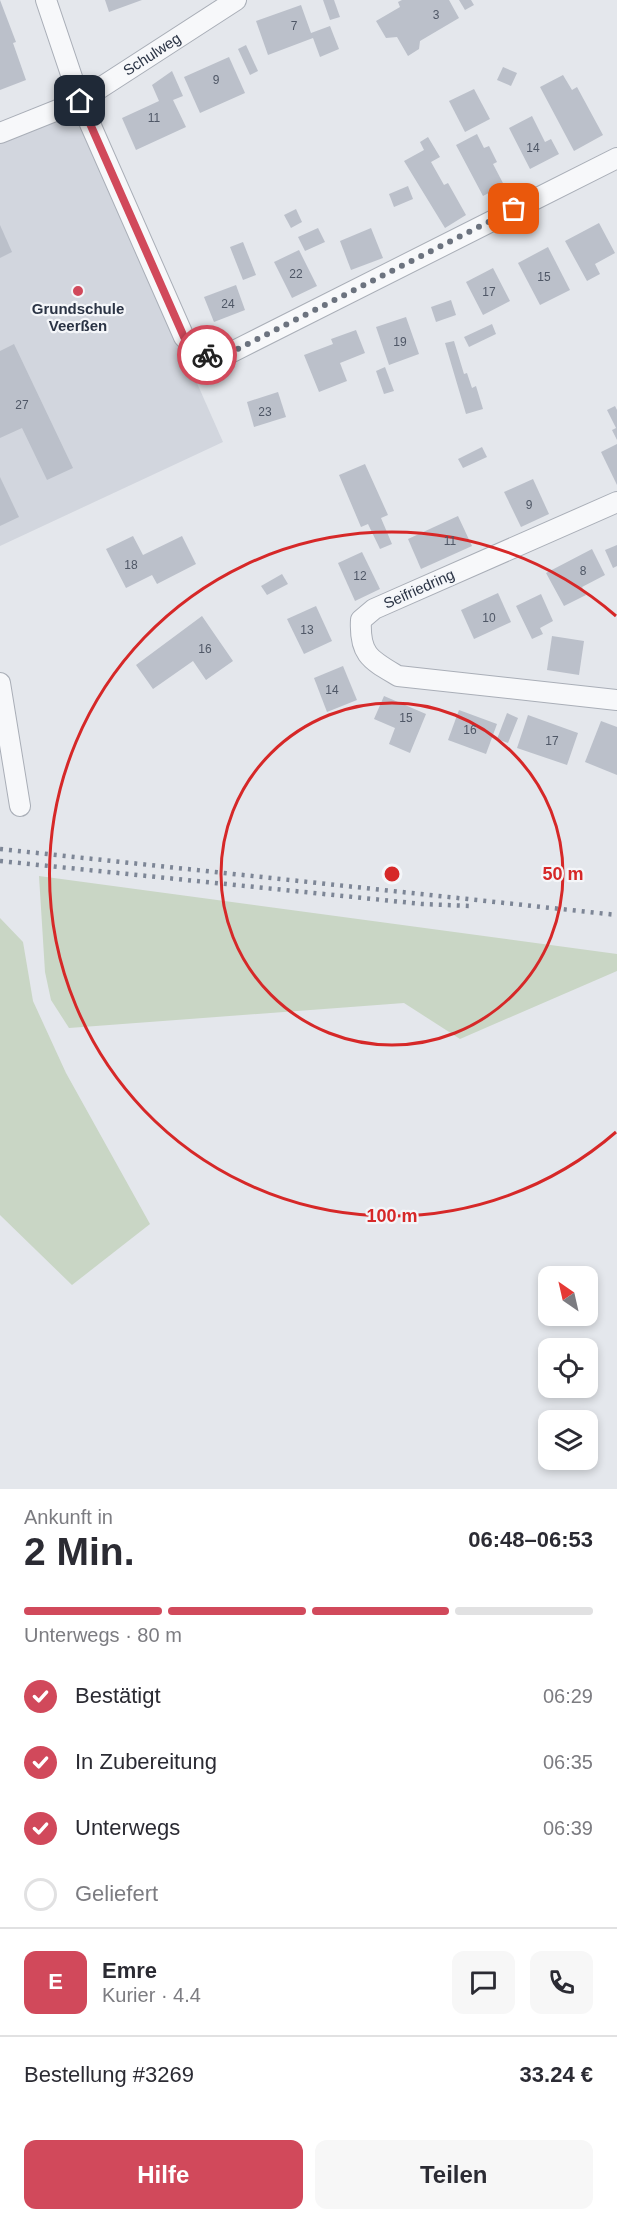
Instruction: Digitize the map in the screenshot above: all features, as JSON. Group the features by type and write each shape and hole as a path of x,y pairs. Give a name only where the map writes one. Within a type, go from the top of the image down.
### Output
{"street":[{"path":"46,0 80,101 184,337 202,355 228,354 617,158"},
{"name":"Schulweg","path":"0,133 80,101 236,0"},
{"name":"Seifriedring","path":"617,502 374,609 361,620 360,639 370,660 398,676 617,700"},
{"path":"0,683 20,806"}],"shaded area":[{"name":"Grundschule Veerßen","path":"76,109 223,442 0,546 0,140"}],"green space":[{"path":"39,876 617,954 617,971 460,1039 404,1003 69,1028 51,1000 45,972"},
{"path":"0,918 23,942 33,1001 66,1073 150,1224 72,1285 0,1215"}],"building":[{"path":"0,0 16,42 13,43 26,80 0,90"},
{"path":"105,0 142,0 109,12"},
{"path":"323,0 334,0 340,17 330,20"},
{"path":"402,0 449,0 459,18 420,41 419,49 408,56 397,37 386,38 376,21 400,7 398,2"},
{"path":"459,0 471,0 474,5 465,10"},
{"path":"301,5 311,33 330,26 339,49 320,57 313,38 268,55 256,21"},
{"path":"246,45 258,71 250,75 238,49"},
{"path":"229,57 245,93 200,113 184,77"},
{"path":"503,67 517,73 511,86 497,80"},
{"path":"172,71 183,96 173,100 186,127 136,150 122,118 159,101 152,85"},
{"path":"563,75 572,90 577,87 603,135 574,151 540,87"},
{"path":"474,89 490,119 465,132 449,101"},
{"path":"532,116 545,142 551,139 559,154 530,169 509,128"},
{"path":"477,134 484,148 489,146 497,162 493,164 504,185 483,196 456,145"},
{"path":"428,137 440,157 431,162 444,185 448,183 466,215 445,228 404,161 424,150 420,142"},
{"path":"408,186 413,199 394,207 389,194"},
{"path":"296,209 302,222 291,228 284,215"},
{"path":"599,223 615,253 595,264 600,274 587,281 565,241"},
{"path":"0,225 12,252 0,258"},
{"path":"318,228 325,242 305,251 298,237"},
{"path":"371,228 383,258 351,270 340,241"},
{"path":"243,242 256,275 243,280 230,247"},
{"path":"548,247 570,290 540,305 518,263"},
{"path":"299,250 317,286 292,298 274,262"},
{"path":"493,268 510,301 483,315 466,282"},
{"path":"236,285 245,310 214,322 204,297"},
{"path":"451,300 456,315 436,322 431,307"},
{"path":"406,317 419,354 389,365 376,327"},
{"path":"492,324 496,334 469,347 464,337"},
{"path":"356,330 365,353 340,363 347,381 319,392 304,355 333,344 331,339"},
{"path":"454,341 464,374 467,373 472,388 476,386 483,409 466,414 445,343"},
{"path":"14,344 73,468 47,480 22,428 0,438 0,351"},
{"path":"385,367 394,391 384,394 376,371"},
{"path":"278,392 286,417 254,427 247,402"},
{"path":"615,406 617,440 612,430 616,428 607,410"},
{"path":"617,444 617,485 601,452"},
{"path":"482,447 487,457 463,468 458,459"},
{"path":"365,464 388,515 381,518 392,544 380,549 368,524 361,527 339,475"},
{"path":"0,477 19,517 0,526"},
{"path":"533,479 549,514 521,527 504,492"},
{"path":"458,516 472,546 421,569 408,539"},
{"path":"133,536 143,555 182,536 196,564 157,584 152,575 126,588 106,549"},
{"path":"617,545 617,566 613,568 605,550"},
{"path":"592,549 605,575 582,587 586,595 564,606 546,573"},
{"path":"362,552 380,589 355,601 338,563"},
{"path":"282,574 288,584 267,595 261,586"},
{"path":"498,593 511,622 474,639 461,610"},
{"path":"541,594 553,621 540,628 543,634 532,639 516,606"},
{"path":"316,606 332,641 304,654 287,619"},
{"path":"202,616 233,661 206,680 193,661 153,689 136,665"},
{"path":"552,636 584,641 579,675 547,670"},
{"path":"343,666 357,700 327,712 314,678"},
{"path":"384,696 426,714 410,753 389,744 395,728 374,719"},
{"path":"459,710 497,724 486,754 448,740"},
{"path":"507,713 518,718 508,743 497,739"},
{"path":"528,715 578,733 567,765 517,748"},
{"path":"601,721 617,727 617,775 585,762"}],"railway":[{"path":"0,849 617,915"},
{"path":"0,861 422,904 470,906"}],"way so far":[{"path":"207,355 228,354 514,209"}],"place":[{"name":"Grundschule Veerßen","path":"78,291"}],"route":[{"path":"80,101 184,337 202,355 207,355"}]}
